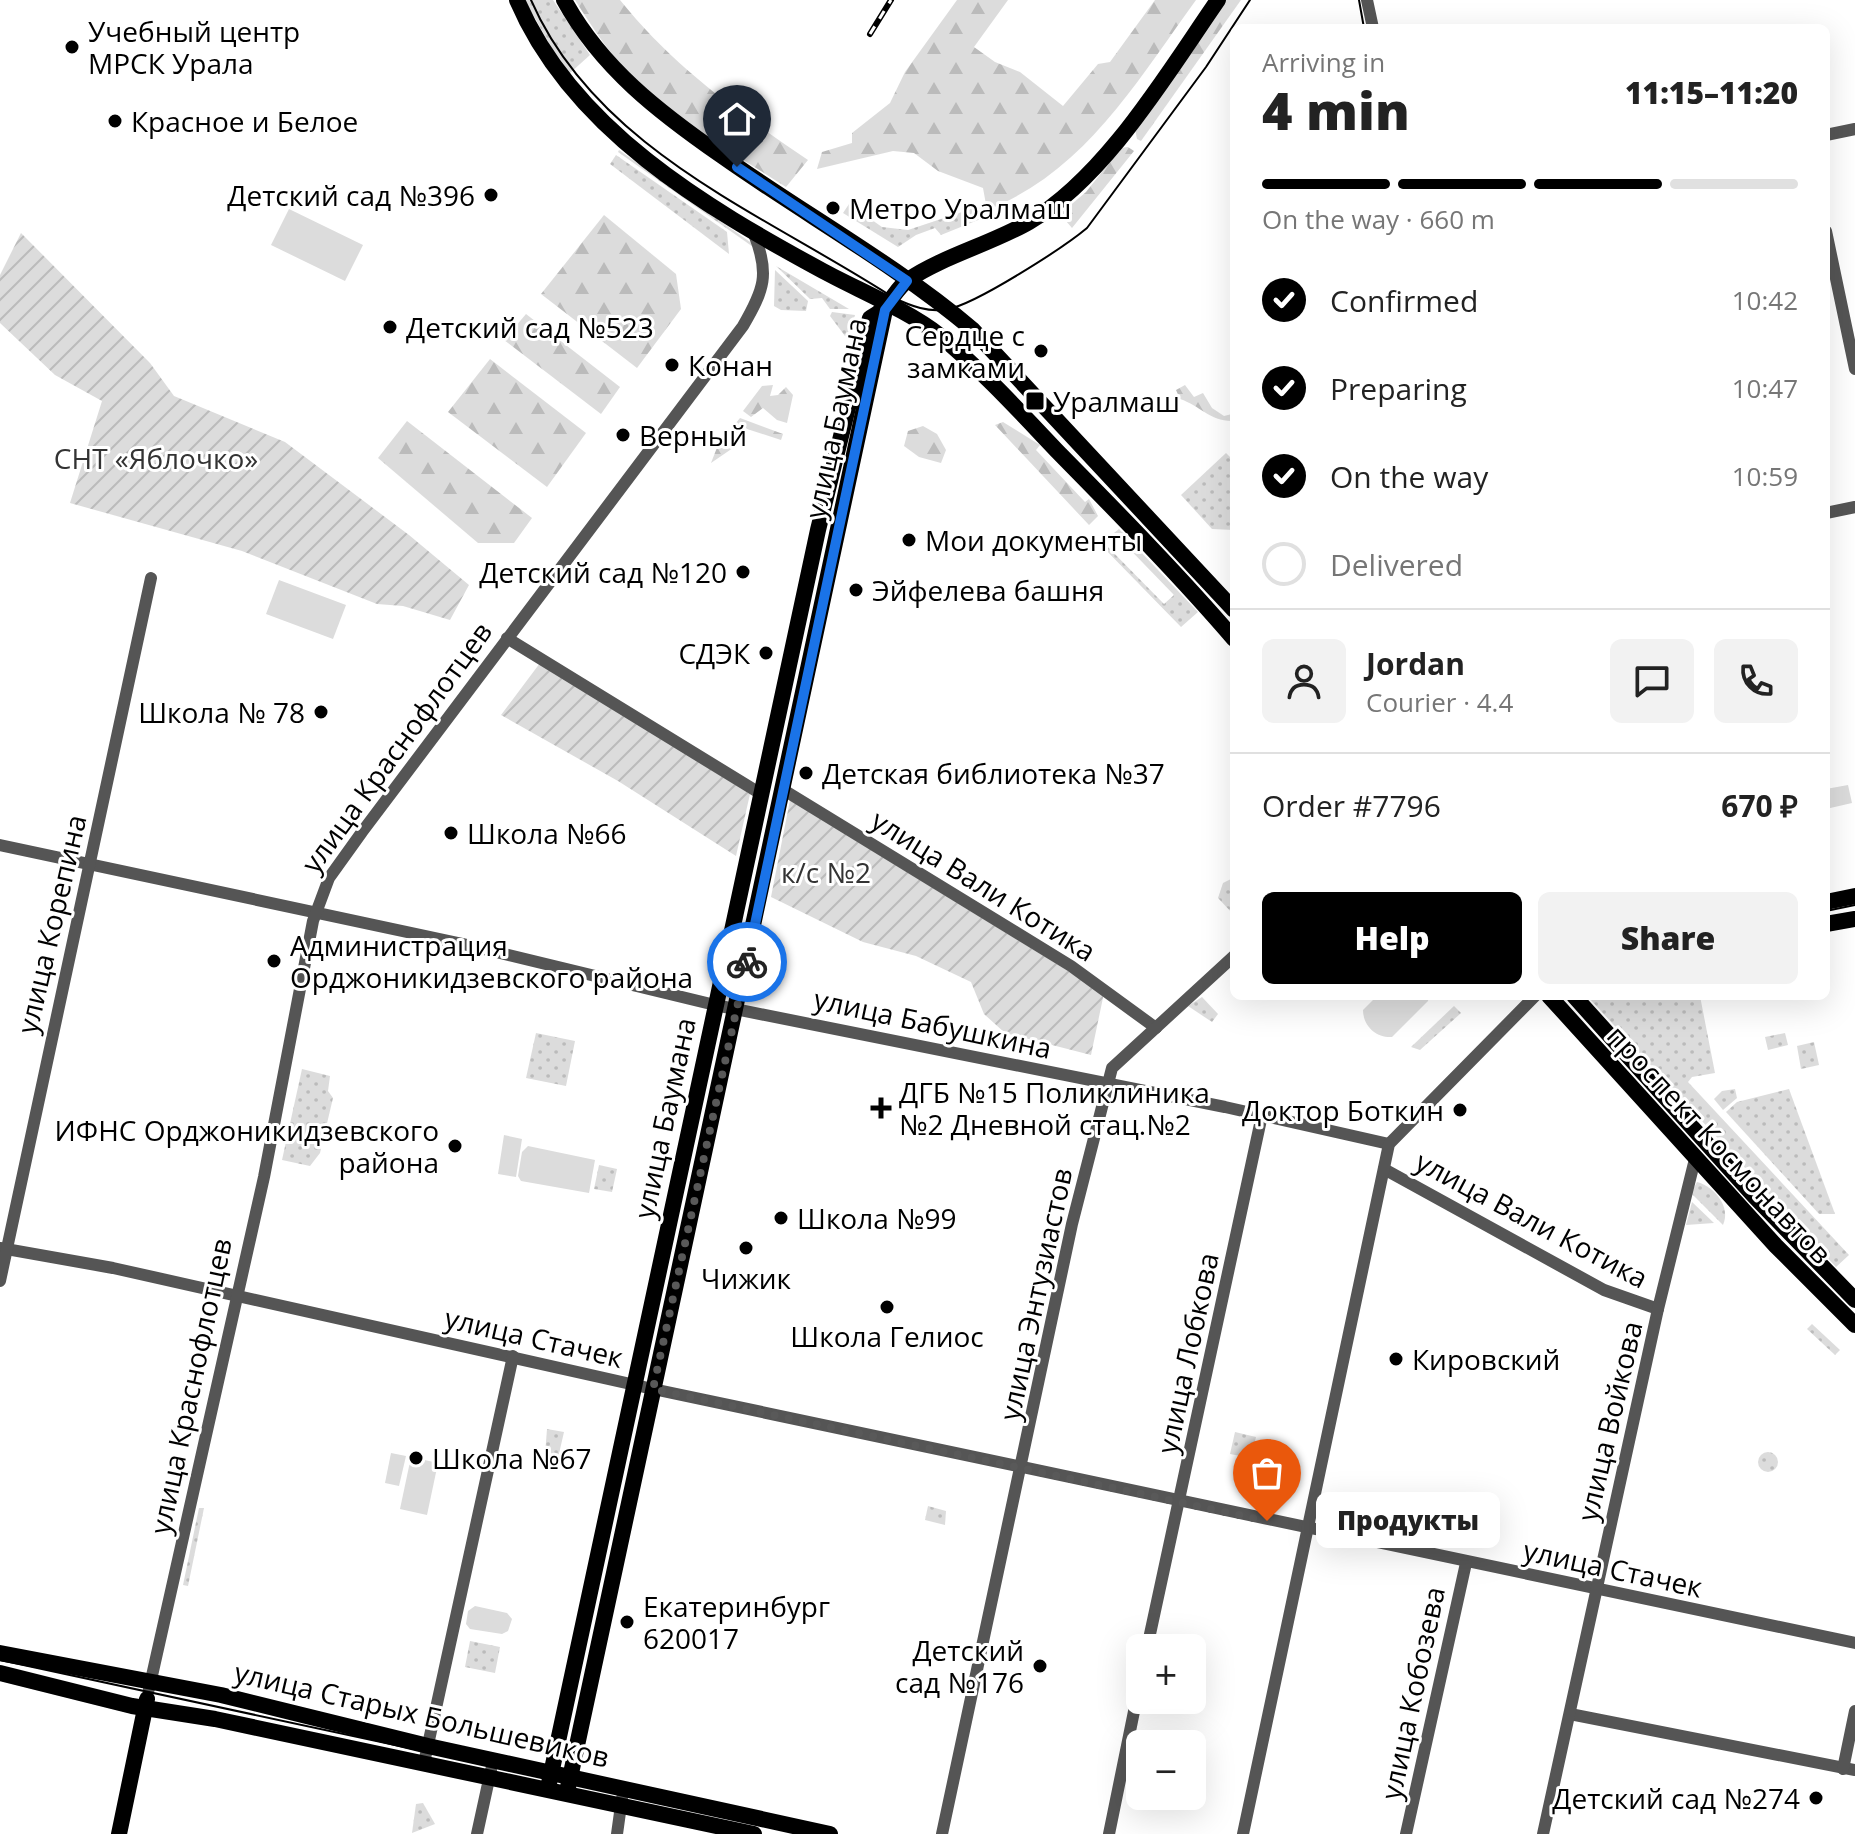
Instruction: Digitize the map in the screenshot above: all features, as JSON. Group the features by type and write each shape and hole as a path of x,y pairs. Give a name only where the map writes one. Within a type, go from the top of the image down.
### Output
{"main road":[{"path":"517,0 554,67 597,118 657,166 754,234 886,308 912,316 966,359 1115,510 1230,635"},
{"path":"564,0 587,37 647,103 787,202 940,301 972,329 1230,606"},
{"path":"886,308 907,281 1031,221 1061,198 1121,134 1218,0"},
{"name":"улица Баумана","path":"567,1792 886,308"},
{"name":"улица Баумана","path":"548,1788 715,1005 864,335 870,318 886,308"},
{"path":"1830,901 1855,896"},
{"path":"1830,923 1855,919"},
{"name":"проспект Космонавтов","path":"1553,1000 1695,1159 1855,1325"},
{"name":"проспект Космонавтов","path":"1578,1000 1754,1196 1855,1300"},
{"name":"улица Старых Большевиков","path":"0,1653 147,1695 221,1695 490,1777 754,1834"},
{"name":"улица Старых Большевиков","path":"0,1673 147,1695 426,1755 494,1759 830,1834"},
{"name":"улица Краснофлотцев","path":"119,1834 147,1695"}],"street":[{"path":"1367,0 1372,24"},
{"path":"1830,134 1855,129"},
{"name":"улица Краснофлотцев","path":"147,1695 290,1055 315,913 329,878 699,386 762,293 763,254 754,234"},
{"path":"1830,250 1855,369"},
{"path":"1830,512 1855,507"},
{"name":"улица Корепина","path":"0,1281 4,1248 151,578"},
{"path":"507,638 761,794"},
{"name":"улица Вали Котика","path":"782,789 1071,966 1156,1028"},
{"name":"улица Бабушкина","path":"0,845 90,862 715,1005 1108,1083 1389,1144"},
{"name":"улица Энтузиастов","path":"942,1834 1072,1224 1112,1068 1230,960"},
{"path":"1243,1834 1389,1144 1531,1000"},
{"name":"улица Лобкова","path":"1150,1634 1262,1115"},
{"name":"улица Войкова","path":"1543,1834 1658,1309 1695,1159"},
{"name":"улица Вали Котика","path":"1384,1169 1604,1290 1658,1309"},
{"name":"улица Стачек","path":"4,1248 235,1295 1180,1502 1855,1643"},
{"path":"426,1755 513,1356"},
{"name":"улица Кобозева","path":"1406,1834 1466,1563"},
{"path":"1570,1714 1849,1769 1855,1711"},
{"path":"1109,1834 1133,1714"},
{"path":"477,1834 494,1759"},
{"path":"617,1834 625,1787"}],"green space":[{"path":"525,0 553,0 590,55 570,73 551,47"},
{"path":"575,0 620,0 684,67 808,160 786,187 691,126 655,99 630,74 604,44"},
{"path":"957,0 1008,0 974,47 995,62 1020,72 1063,106 1098,64 1110,62 1155,0 1196,0 1130,92 1081,148 1053,173 987,210 983,188 938,171 914,153 893,151 817,169 822,152 852,143 852,133 890,103 905,72"},
{"path":"1226,0 1241,0 1141,141 1137,139 1135,129"},
{"path":"1128,147 1134,151 1072,228 1060,214 1086,192 1121,148"},
{"path":"618,152 753,244 756,249"},
{"path":"616,155 727,232 729,254 610,164"},
{"path":"849,204 882,227 908,230 983,205 988,216 941,235 935,228 916,235 898,247 843,213"},
{"path":"289,209 363,245 345,281 271,245"},
{"path":"604,215 676,274 681,309 637,368 541,294"},
{"name":"СНТ «Яблочко»","path":"21,233 150,363 174,396 285,442 409,535 469,585 450,620 403,606 377,604 242,551 70,503 102,401 55,375 0,323 0,275"},
{"path":"776,266 849,309 830,309 822,298 810,299"},
{"path":"775,270 808,301 806,311 781,310 774,306"},
{"path":"832,312 855,315 848,340 830,316"},
{"path":"526,314 620,387 601,414 504,340"},
{"path":"490,359 586,433 547,487 448,412"},
{"path":"773,385 770,396 778,395 786,387 793,395 787,423 777,420 763,408 751,417 743,411 762,386"},
{"path":"1185,385 1194,397 1203,393 1212,408 1224,416 1230,414 1230,421 1218,419 1180,399 1176,390"},
{"path":"740,418 783,434 781,440 747,429 746,439 711,463 718,445"},
{"path":"407,421 532,518 514,543 478,543 378,458"},
{"path":"1003,422 1040,445 1036,450 1085,502 1089,499 1098,516 1089,525 995,425"},
{"path":"923,426 937,434 946,450 941,463 919,457 904,446 908,431"},
{"path":"1226,453 1230,457 1230,530 1212,529 1181,495"},
{"path":"1119,529 1198,612 1181,627 1099,543 1102,541 1164,604 1174,595 1114,533"},
{"path":"279,580 346,605 333,639 266,614"},
{"path":"540,663 750,794 736,856 618,781 501,715"},
{"path":"1848,785 1852,803 1830,808 1830,788"},
{"name":"к/с №2","path":"790,800 1104,993 1091,1055 1005,1033 984,1014 971,982 916,956 863,942 771,897"},
{"path":"1230,880 1230,911 1218,898 1223,883"},
{"path":"1202,997 1218,1014 1212,1022 1188,1006"},
{"path":"1373,1000 1428,1000 1392,1037 1376,1033 1368,1026 1363,1010"},
{"path":"1591,1000 1701,1000 1715,1073 1692,1077 1688,1082 1849,1255 1836,1267"},
{"path":"1454,1006 1461,1013 1420,1050 1411,1047"},
{"path":"536,1033 575,1041 566,1086 526,1078"},
{"path":"1785,1033 1788,1045 1768,1050 1765,1037"},
{"path":"1814,1042 1819,1065 1801,1069 1797,1046"},
{"path":"302,1069 330,1076 328,1091 333,1098 320,1153 310,1166 282,1160"},
{"path":"1735,1089 1737,1098 1723,1110 1714,1099 1722,1091"},
{"path":"1789,1089 1835,1214 1819,1214 1726,1112 1737,1102"},
{"path":"504,1135 522,1139 516,1177 498,1174"},
{"path":"528,1146 595,1160 589,1193 521,1181 518,1176 522,1152"},
{"path":"599,1165 617,1169 612,1192 594,1189"},
{"path":"1697,1182 1710,1188 1720,1199 1725,1211 1723,1225 1691,1193"},
{"path":"1692,1202 1714,1223 1686,1225"},
{"path":"1812,1324 1840,1350 1835,1355 1807,1329"},
{"path":"547,1429 564,1432 558,1458 545,1455"},
{"path":"1235,1432 1256,1437 1251,1458 1230,1454"},
{"path":"1764,1452 1772,1452 1778,1462 1772,1472 1764,1472 1758,1466 1758,1458"},
{"path":"391,1453 406,1456 399,1486 385,1483"},
{"path":"411,1457 438,1463 427,1515 400,1509"},
{"path":"928,1506 946,1511 945,1525 925,1520"},
{"path":"199,1508 204,1508 188,1586 183,1585"},
{"path":"475,1606 507,1613 512,1619 508,1631 502,1634 470,1629 466,1624 468,1611"},
{"path":"470,1641 500,1647 495,1673 465,1667"},
{"path":"423,1803 435,1824 412,1833 416,1804"}],"tram line":[{"path":"531,0 560,53 597,98 641,138 740,207 894,298 934,310 948,309 978,297 1040,261 1087,228 1230,30"},
{"path":"1234,24 1250,0"},
{"path":"1359,0 1363,24"},
{"path":"1830,910 1855,905"},
{"path":"0,1660 808,1834"}],"railway":[{"path":"870,34 891,0"}],"way so far":[{"path":"747,962 684,1237 653,1389 1267,1521"}],"place":[{"name":"Учебный центр МРСК Урала","path":"72,47"},
{"name":"Красное и Белое","path":"115,121"},
{"name":"Детский сад №396","path":"491,195"},
{"name":"Метро Уралмаш","path":"833,208"},
{"name":"Детский сад №523","path":"390,327"},
{"name":"Сердце с замками","path":"1041,351"},
{"name":"Конан","path":"672,365"},
{"name":"Уралмаш","path":"1035,401"},
{"name":"Верный","path":"623,435"},
{"name":"Мои документы","path":"909,540"},
{"name":"Детский сад №120","path":"743,572"},
{"name":"Эйфелева башня","path":"856,590"},
{"name":"СДЭК","path":"766,653"},
{"name":"Школа № 78","path":"321,712"},
{"name":"Детская библиотека №37","path":"806,773"},
{"name":"Школа №66","path":"451,833"},
{"name":"Администрация Орджоникидзевского района","path":"274,961"},
{"name":"ДГБ №15 Поликлиника №2 Дневной стац.№2","path":"881,1108"},
{"name":"Доктор Боткин","path":"1460,1110"},
{"name":"ИФНС Орджоникидзевского района","path":"455,1146"},
{"name":"Школа №99","path":"781,1218"},
{"name":"Чижик","path":"746,1248"},
{"name":"Школа Гелиос","path":"887,1307"},
{"name":"Кировский","path":"1396,1359"},
{"name":"Школа №67","path":"416,1458"},
{"name":"Продукты","path":"1267,1521"},
{"name":"Екатеринбург 620017","path":"627,1622"},
{"name":"Детский сад №176","path":"1040,1666"},
{"name":"Детский сад №274","path":"1816,1798"}],"route":[{"path":"737,167 907,281 885,310 885,325 795,722 747,962"}]}
